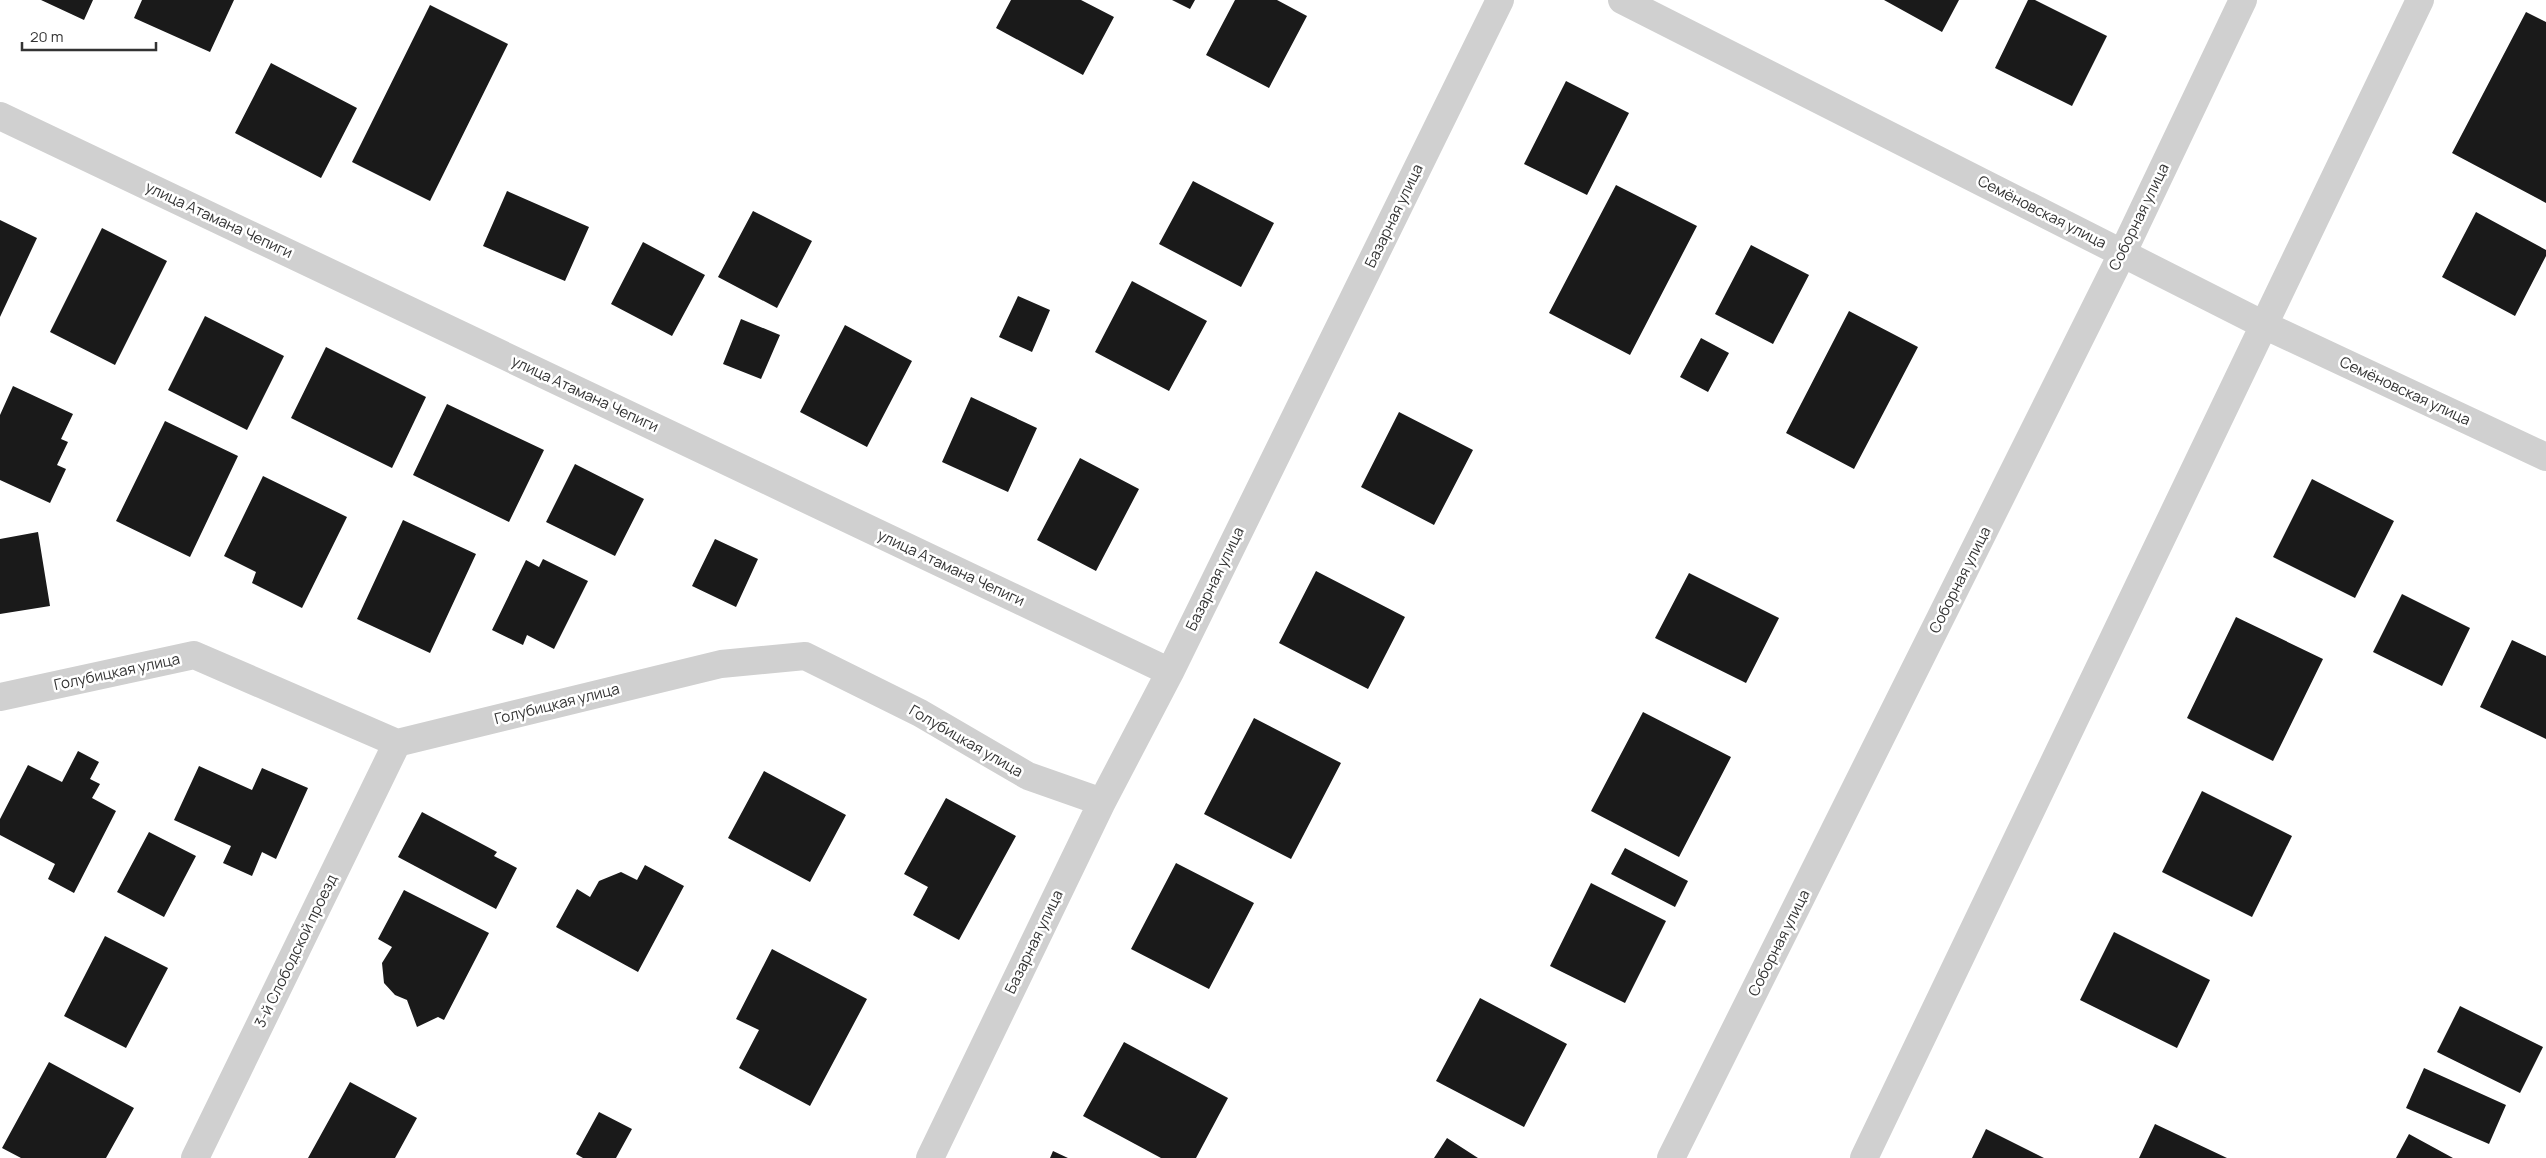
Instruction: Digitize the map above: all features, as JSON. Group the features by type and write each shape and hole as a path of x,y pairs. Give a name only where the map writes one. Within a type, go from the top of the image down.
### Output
{"street":[{"name":"Базарная улица","path":"930,1158 1102,802 1170,672 1500,0"},
{"name":"Семёновская улица","path":"1622,0 2264,325 2546,457"},
{"name":"Соборная улица","path":"1671,1158 2123,252 2243,0"},
{"path":"1864,1158 2420,0"},
{"name":"улица Атамана Чепиги","path":"0,116 1170,672"},
{"name":"Голубицкая улица","path":"0,697 194,655 397,743 721,664 805,656 920,713 1028,776 1102,802"},
{"name":"3-й Слободской проезд","path":"195,1158 397,743"}],"building":[{"path":"41,0 93,0 84,20"},
{"path":"142,0 234,0 210,52 134,18"},
{"path":"1011,0 1081,0 1114,17 1083,75 996,28"},
{"path":"1172,0 1195,0 1190,9"},
{"path":"1235,0 1277,0 1307,16 1269,88 1206,55"},
{"path":"1884,0 1959,0 1942,32"},
{"path":"2028,0 2035,0 2107,36 2072,106 1995,68"},
{"path":"430,5 508,44 430,201 352,162"},
{"path":"2526,12 2546,22 2546,203 2452,153"},
{"path":"271,63 357,108 321,178 235,133"},
{"path":"1566,81 1629,113 1587,195 1524,164"},
{"path":"1193,181 1274,223 1241,287 1159,244"},
{"path":"1616,185 1697,226 1630,355 1549,313"},
{"path":"507,191 589,227 565,281 483,246"},
{"path":"753,211 812,241 777,308 718,277"},
{"path":"2476,212 2546,250 2546,256 2515,316 2442,277"},
{"path":"0,220 37,238 0,317"},
{"path":"102,228 167,261 115,365 50,332"},
{"path":"643,242 705,275 672,336 611,304"},
{"path":"1751,245 1809,275 1773,344 1715,314"},
{"path":"1132,281 1207,321 1169,391 1095,352"},
{"path":"1018,296 1050,310 1032,352 999,337"},
{"path":"1849,311 1918,347 1854,469 1786,433"},
{"path":"205,316 284,356 247,430 168,390"},
{"path":"741,319 780,335 761,379 723,364"},
{"path":"845,325 912,361 867,447 800,412"},
{"path":"1701,338 1729,353 1708,392 1680,377"},
{"path":"326,347 426,397 392,468 291,418"},
{"path":"13,386 73,414 61,439 68,442 57,465 66,469 50,503 0,480 0,415"},
{"path":"971,397 1037,428 1008,492 942,462"},
{"path":"447,404 544,450 509,522 413,475"},
{"path":"1399,412 1473,450 1434,525 1361,487"},
{"path":"165,421 238,456 190,557 116,521"},
{"path":"1080,458 1139,489 1096,571 1037,540"},
{"path":"575,464 644,499 615,556 546,522"},
{"path":"263,476 347,517 302,608 252,583 256,572 224,556"},
{"path":"2312,479 2394,521 2355,598 2273,557"},
{"path":"403,520 476,554 430,653 357,619"},
{"path":"38,532 50,606 0,614 0,539"},
{"path":"715,539 758,559 736,607 692,586"},
{"path":"543,559 588,581 554,649 527,635 523,645 492,630 526,560 539,567"},
{"path":"1316,571 1405,617 1368,689 1279,643"},
{"path":"1689,573 1779,618 1746,683 1655,638"},
{"path":"2402,594 2470,628 2442,686 2373,652"},
{"path":"2236,617 2323,659 2273,761 2187,718"},
{"path":"2512,640 2546,656 2546,739 2480,707"},
{"path":"1643,712 1731,757 1679,857 1591,811"},
{"path":"1254,718 1341,763 1291,859 1204,814"},
{"path":"78,751 99,762 90,779 100,784 92,798 116,811 74,893 48,879 55,864 0,835 0,819 28,765 62,782"},
{"path":"199,766 252,790 262,768 308,788 276,859 262,852 252,876 223,863 231,846 174,820"},
{"path":"764,771 846,815 810,882 728,838"},
{"path":"2202,791 2292,836 2252,917 2162,872"},
{"path":"946,798 1016,836 959,940 913,915 928,887 904,874"},
{"path":"422,812 497,852 494,856 517,868 496,909 398,857"},
{"path":"149,832 196,856 164,917 117,892"},
{"path":"1625,848 1688,881 1675,907 1611,874"},
{"path":"1176,863 1254,903 1209,989 1131,949"},
{"path":"645,865 684,886 638,972 556,927 577,889 590,897 599,881 621,872 637,880"},
{"path":"1591,883 1666,921 1625,1003 1550,966"},
{"path":"404,890 489,933 444,1020 438,1017 417,1027 407,1000 395,995 384,983 382,963 392,947 378,939"},
{"path":"2114,932 2210,980 2177,1048 2080,1000"},
{"path":"105,936 168,968 126,1048 64,1016"},
{"path":"772,949 867,999 810,1106 739,1068 759,1030 736,1019"},
{"path":"1480,998 1567,1044 1524,1127 1436,1081"},
{"path":"2460,1006 2543,1047 2520,1093 2437,1052"},
{"path":"1124,1042 1228,1098 1196,1158 1161,1158 1083,1116"},
{"path":"49,1062 134,1108 106,1158 21,1158 2,1148"},
{"path":"2424,1068 2506,1105 2489,1144 2406,1108"},
{"path":"350,1082 417,1118 395,1158 308,1158"},
{"path":"599,1112 632,1129 616,1158 583,1158 576,1154"},
{"path":"2155,1124 2227,1158 2139,1158"},
{"path":"1986,1129 2044,1158 1972,1158"},
{"path":"2409,1134 2453,1158 2396,1158"},
{"path":"1447,1138 1478,1158 1434,1158"},
{"path":"1053,1151 1068,1158 1050,1158"}]}
